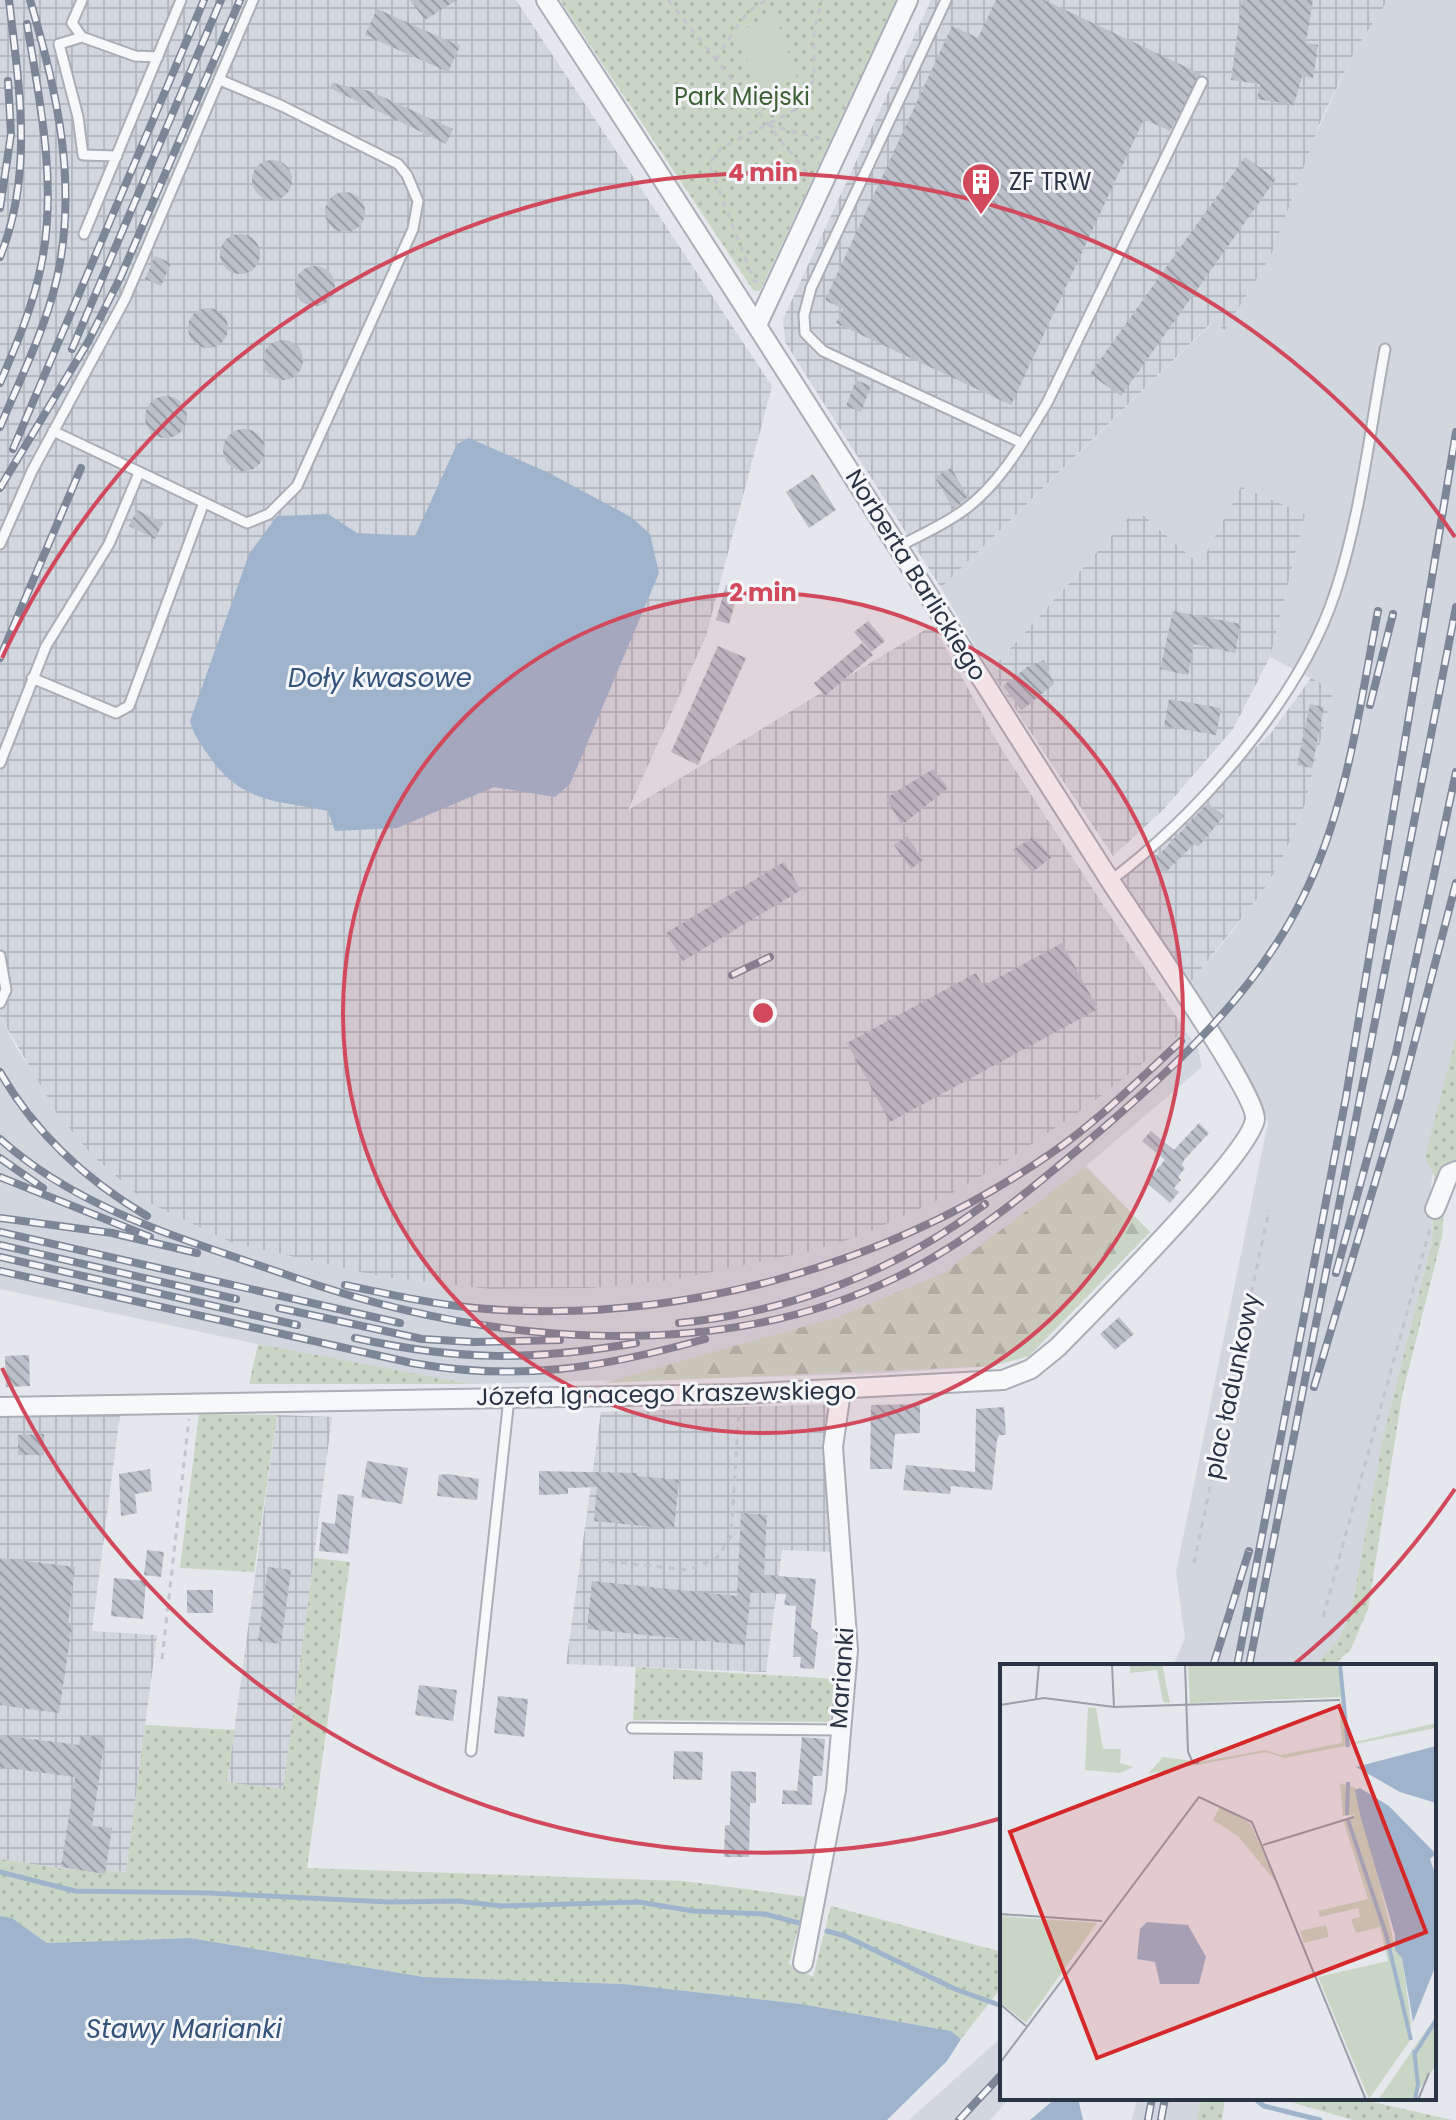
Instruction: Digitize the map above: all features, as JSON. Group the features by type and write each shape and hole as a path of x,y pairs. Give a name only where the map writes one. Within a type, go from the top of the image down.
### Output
{"street":[{"name":"Norberta Barlickiego","path":"546,0 758,323 1251,1100 1255,1122 1237,1154"},
{"path":"758,323 908,0"},
{"name":"Józefa Ignacego Kraszewskiego","path":"0,1407 740,1394 993,1383 1031,1369 1066,1339 1237,1154"},
{"path":"1435,1209 1449,1174 1456,1171"},
{"name":"Marianki","path":"803,1963 836,1790 848,1650 833,1447 841,1391"}],"lane":[{"path":"82,0 72,23 82,37 135,56 158,57"},
{"path":"84,234 181,0"},
{"path":"0,544 53,431 125,299 253,0"},
{"path":"946,0 811,288 804,315 805,333 823,351 1022,443"},
{"path":"82,37 59,44 71,82 83,155 117,156"},
{"path":"53,431 203,505 247,523 269,514 291,495 418,214 418,201 407,175 385,155 220,80"},
{"path":"898,547 962,512 984,493 1022,443 1047,403 1202,82"},
{"path":"1110,881 1160,840 1218,776 1279,704 1307,659 1342,567 1385,349"},
{"path":"0,763 46,646 109,544 139,473"},
{"path":"32,678 116,713 129,706 203,505"},
{"path":"0,956 6,990 0,1003"},
{"path":"471,1751 509,1398"},
{"path":"632,1728 839,1730"}],"path":[{"path":"668,0 809,176"},
{"path":"716,60 741,22 757,4 768,0"},
{"path":"754,281 709,164 721,148 801,107 811,87 814,30 822,0"},
{"path":"768,125 826,140"},
{"path":"1323,1617 1435,1209"},
{"name":"plac ładunkowy","path":"1194,1563 1269,1210"},
{"path":"597,1560 689,1570 717,1558 731,1536 740,1394"},
{"path":"162,1659 191,1404"}],"shaded area":[{"path":"0,0 516,0 772,386 706,636 628,810 933,625 1002,750 1185,1030 1093,1102 1005,1162 949,1195 860,1236 815,1250 673,1280 590,1288 490,1289 383,1277 233,1243 143,1200 93,1156 58,1115 0,1016"},
{"name":"ZF TRW","path":"931,0 1388,0 1355,50 1321,120 1271,255 1225,330 1212,322 941,588 785,342 783,319"},
{"path":"1388,0 1456,0 1456,1037 1443,1097 1431,1186 1432,1240 1383,1438 1351,1612 1339,1639 1316,1664 1174,1664 1185,1638 1176,1572 1268,1122 1259,1097 1190,983 1236,927 1282,859 1305,804 1333,690 1270,657 1305,514 1200,565 1136,509 990,671 941,588 1213,322 1225,330 1355,50"},
{"path":"1241,487 1305,514 1270,657 1233,729 1163,810 1113,856 990,671 1136,509 1200,565"},
{"path":"1311,678 1333,690 1305,804 1282,859 1263,891 1190,983 1118,877 1271,733"},
{"path":"0,1016 17,1049 93,1156 143,1200 234,1243 383,1277 490,1289 590,1288 1093,1102 1185,1030 1198,1049 1202,1067 1086,1166 1150,1232 1029,1356 992,1366 867,1374 470,1384 304,1354 0,1289"},
{"path":"831,1404 833,1552 782,1550 766,1672 566,1664 601,1412"},
{"path":"120,1414 92,1631 157,1635 126,1872 64,1869 0,1859 0,1417"},
{"path":"277,1415 332,1417 284,1790 227,1783"},
{"path":"1000,2039 1000,2100 1008,2100 990,2120 909,2120"},
{"path":"1137,2100 1201,2100 1197,2120 1132,2120"}],"green space":[{"name":"Park Miejski","path":"560,0 896,0 760,291 753,290"},
{"path":"776,17 797,78 758,92 737,31"},
{"path":"1456,1037 1456,1180 1444,1210 1442,1237 1402,1396 1368,1609 1351,1649 1335,1664 1316,1664 1339,1639 1351,1612 1383,1438 1432,1241 1434,1176 1425,1157"},
{"path":"1085,1167 1150,1232 1029,1356 992,1366 604,1383 838,1317 944,1273"},
{"path":"258,1344 470,1384 249,1384"},
{"path":"199,1414 277,1415 254,1572 180,1568"},
{"path":"314,1558 350,1562 307,1868 683,1881 806,1897 789,1964 813,1977 831,1906 1000,1951 1000,1990 961,2039 951,2031 801,2004 624,1984 424,1977 190,1938 47,1943 12,1918 0,1916 0,1859 64,1869 126,1872 145,1725 235,1730 227,1782 283,1789"},
{"path":"636,1667 835,1679 830,1722 633,1720"},
{"path":"1201,2100 1225,2100 1222,2120 1197,2120"},
{"path":"1284,2100 1364,2100 1452,2120 1353,2120"}],"water":[{"name":"Doły kwasowe","path":"469,438 549,473 631,517 650,534 659,573 570,784 555,797 494,787 397,828 335,831 328,811 263,798 236,785 211,759 190,721 249,554 277,516 328,514 357,533 415,536 457,444"},
{"name":"Stawy Marianki","path":"0,1916 12,1918 47,1943 190,1938 424,1977 624,1984 801,2004 951,2031 961,2039 947,2061 887,2120 0,2120"},
{"path":"1054,2100 1078,2100 1083,2120 1030,2120"}],"building":[{"path":"410,0 457,0 425,20"},
{"name":"ZF TRW","path":"996,0 1044,0 1201,74 1170,131 1144,119 1011,405 836,323 843,309 825,300 952,26 978,38"},
{"path":"1242,0 1313,0 1306,43 1318,45 1313,78 1302,76 1294,105 1257,99 1260,84 1231,80"},
{"path":"377,9 460,46 448,72 365,35"},
{"path":"332,83 370,91 453,129 446,144 330,88"},
{"path":"1245,157 1276,179 1121,396 1090,374"},
{"path":"272,160 286,166 292,180 286,194 272,200 258,194 252,180 258,166"},
{"path":"345,192 359,198 365,212 359,226 345,232 331,226 325,212 331,198"},
{"path":"240,234 254,240 260,254 254,268 240,274 226,268 220,254 226,240"},
{"path":"155,256 171,263 161,286 145,279"},
{"path":"315,266 329,272 335,286 329,300 315,306 301,300 295,286 301,272"},
{"path":"208,308 222,314 228,328 222,342 208,348 194,342 188,328 194,314"},
{"path":"283,340 297,346 303,360 297,374 283,380 269,374 263,360 269,346"},
{"path":"856,380 871,386 861,412 846,406"},
{"path":"166,396 181,402 187,417 181,432 166,438 151,432 145,417 151,402"},
{"path":"244,429 259,435 265,450 259,465 244,471 229,465 223,450 229,435"},
{"path":"951,468 968,497 953,509 935,477"},
{"path":"813,474 836,510 809,528 786,492"},
{"path":"137,510 163,523 155,539 129,526"},
{"path":"726,585 739,589 729,624 716,620"},
{"path":"1173,611 1241,624 1235,653 1194,644 1188,675 1160,669"},
{"path":"868,621 885,641 871,652 854,632"},
{"path":"862,643 873,655 825,696 814,683"},
{"path":"718,646 746,658 698,765 671,752"},
{"path":"1044,660 1054,684 1022,710 1003,686 1027,667"},
{"path":"1169,699 1221,708 1216,735 1164,726"},
{"path":"1310,704 1324,707 1312,768 1297,765"},
{"path":"933,769 948,788 902,825 886,798"},
{"path":"1208,803 1224,816 1198,847 1194,844 1164,874 1152,862"},
{"path":"907,836 923,860 911,869 894,845"},
{"path":"1033,837 1052,857 1032,872 1013,850"},
{"path":"784,862 801,890 683,961 666,933"},
{"path":"1062,943 1098,1009 890,1122 847,1043 976,973 983,986"},
{"path":"1199,1123 1209,1133 1184,1160 1182,1165 1185,1168 1178,1177 1181,1180 1174,1188 1179,1192 1170,1203 1146,1182 1165,1160 1142,1141 1151,1131 1174,1150"},
{"path":"1119,1317 1134,1334 1115,1350 1100,1334"},
{"path":"29,1355 30,1386 6,1387 5,1356"},
{"path":"920,1404 920,1433 895,1434 892,1469 870,1469 871,1405"},
{"path":"1004,1407 1006,1435 999,1435 997,1440 992,1490 951,1486 950,1494 903,1490 906,1465 975,1472 976,1409"},
{"path":"44,1434 44,1455 18,1455 18,1435"},
{"path":"367,1461 408,1468 402,1504 361,1497"},
{"path":"150,1469 152,1491 135,1494 137,1513 121,1516 119,1474"},
{"path":"539,1471 637,1473 637,1476 679,1480 674,1529 594,1521 597,1487 568,1488 568,1494 539,1495"},
{"path":"439,1475 479,1479 477,1500 437,1496"},
{"path":"338,1494 354,1496 348,1554 319,1551 322,1522 335,1524"},
{"path":"741,1513 767,1515 764,1575 816,1579 811,1628 818,1633 814,1669 800,1668 801,1657 793,1657 796,1606 784,1605 786,1594 751,1592 745,1645 587,1629 592,1581 737,1596"},
{"path":"147,1550 164,1552 161,1577 144,1575"},
{"path":"0,1558 75,1567 68,1624 72,1625 59,1713 0,1705"},
{"path":"268,1567 291,1570 281,1644 258,1641"},
{"path":"114,1578 146,1581 143,1619 111,1616"},
{"path":"187,1590 213,1590 213,1613 187,1613"},
{"path":"419,1685 457,1690 453,1721 415,1715"},
{"path":"498,1696 528,1699 524,1737 494,1733"},
{"path":"0,1735 79,1745 81,1735 105,1738 92,1826 112,1828 105,1874 61,1867 75,1777 0,1767"},
{"path":"802,1737 825,1739 822,1776 813,1776 812,1805 782,1804 783,1790 797,1791"},
{"path":"674,1751 703,1752 702,1780 673,1779"},
{"path":"731,1771 756,1772 756,1803 750,1803 749,1857 724,1857 725,1825 730,1825"}],"waterway":[{"path":"0,1872 75,1891 208,1893 388,1902 457,1901 502,1906 639,1902 693,1911 765,1914 799,1923"},
{"path":"827,1931 845,1936 955,1989 1000,2005"},
{"path":"1256,2100 1264,2106 1320,2120"}],"railway":[{"path":"0,257 11,225 20,162 20,97 9,0"},
{"path":"0,427 46,316 63,243 65,172 62,138 49,68 30,0"},
{"path":"13,449 204,0"},
{"path":"72,349 221,0"},
{"path":"0,488 88,342 121,276 240,0"},
{"path":"0,383 34,293 46,232 45,142 27,24"},
{"path":"0,208 11,134 8,81"},
{"path":"1237,1664 1346,1097 1456,432"},
{"path":"0,658 81,468"},
{"path":"1249,1664 1456,607"},
{"path":"0,1139 66,1186 139,1222 365,1300 440,1318 517,1330 595,1336 673,1334 750,1325 824,1306 895,1278 977,1230 1028,1191 1158,1079 1238,996 1262,965 1302,899 1330,830 1350,758 1378,611"},
{"path":"1370,705 1393,614"},
{"path":"1336,1273 1396,1053 1456,772"},
{"path":"1314,1387 1399,1102 1456,883"},
{"path":"732,975 770,957"},
{"path":"345,1285 459,1306 551,1311 627,1307 703,1297 778,1280 851,1256 922,1227 989,1192 1070,1140 1181,1041"},
{"path":"0,1072 29,1115 64,1153 103,1187 147,1216"},
{"path":"0,1158 43,1188"},
{"path":"0,1177 150,1237"},
{"path":"679,1323 761,1309 841,1284 916,1249 985,1204"},
{"path":"0,1218 112,1233 197,1253"},
{"path":"0,1232 400,1323"},
{"path":"0,1245 236,1299"},
{"path":"0,1257 297,1325"},
{"path":"0,1271 412,1363 451,1369 560,1369 631,1358 705,1339"},
{"path":"279,1308 422,1339 474,1342 560,1340"},
{"path":"355,1338 428,1351 495,1356 562,1353 636,1343"},
{"path":"1214,1664 1249,1551"},
{"path":"959,2120 1000,2076"},
{"path":"1148,2120 1152,2100"},
{"path":"1161,2120 1165,2100"}],"place":[{"name":"ZF TRW","path":"981,216"}]}
